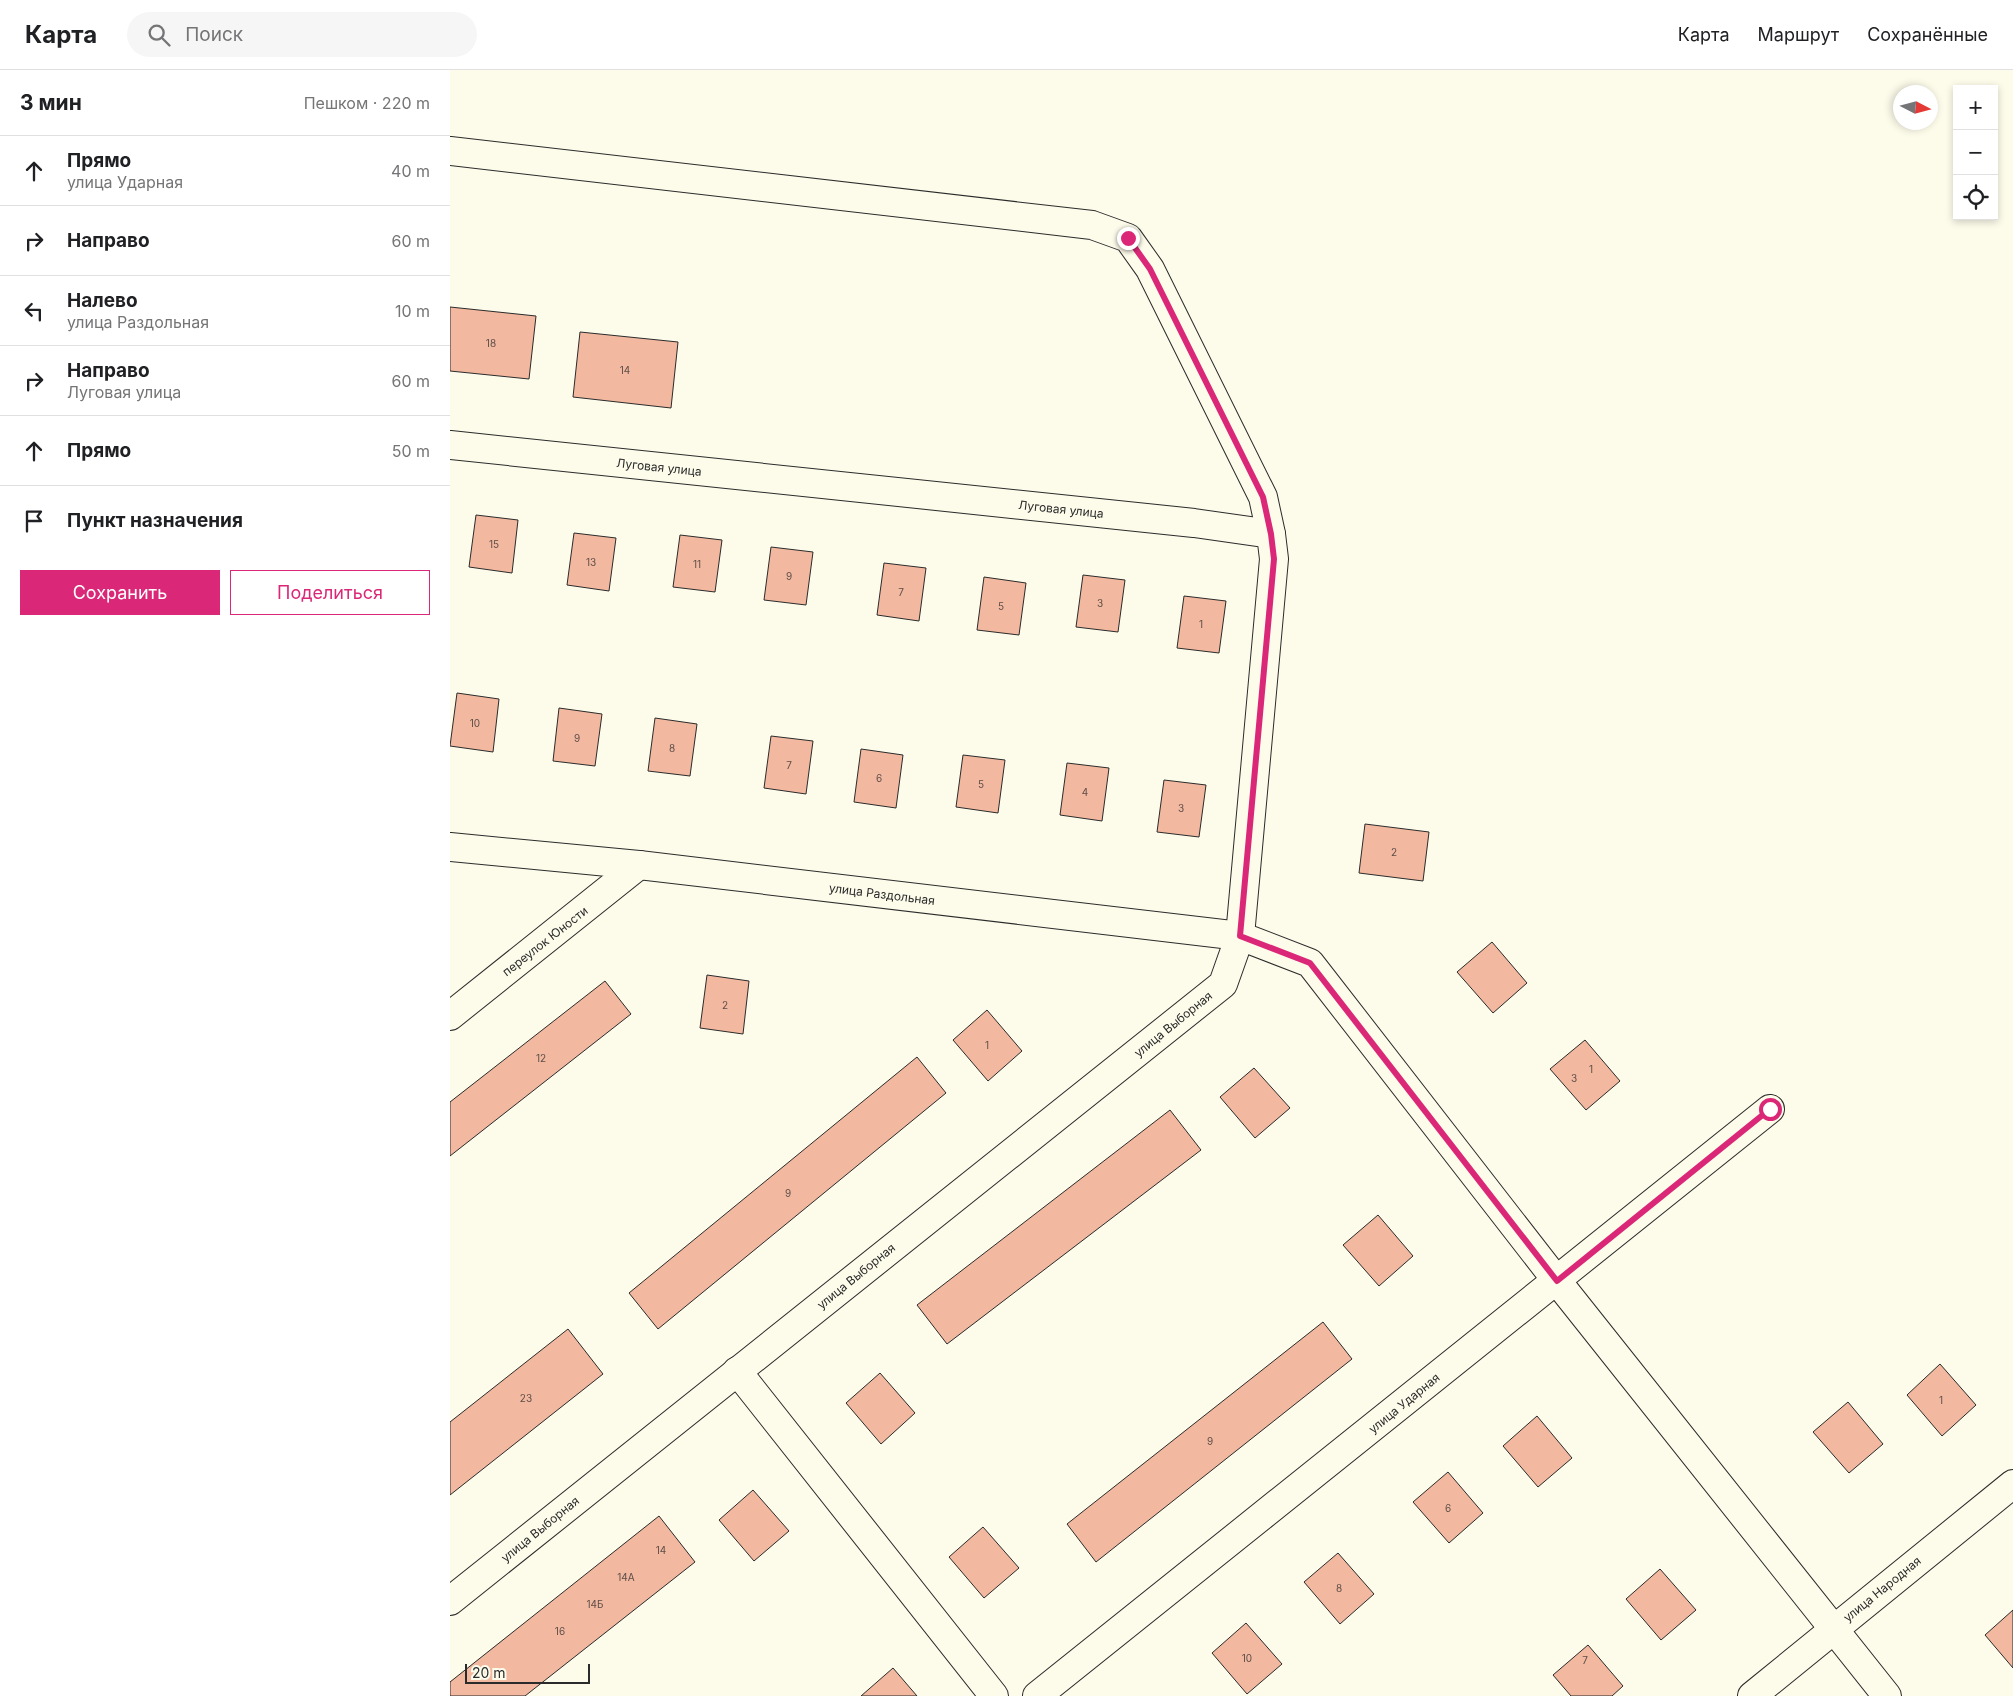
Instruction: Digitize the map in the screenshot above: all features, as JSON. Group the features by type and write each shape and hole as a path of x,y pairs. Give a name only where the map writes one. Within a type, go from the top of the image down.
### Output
{"street":[{"path":"450,151 1092,225 1128,238 1150,269 1263,497 1271,534 1274,559 1240,936"},
{"name":"Луговая улица","path":"450,445 1194,523 1271,534"},
{"name":"улица Раздольная","path":"450,847 639,865 1240,936 1310,963 1557,1281"},
{"name":"переулок Юности","path":"450,1016 639,865"},
{"name":"улица Выборная","path":"450,1601 1223,984 1240,936"},
{"name":"улица Ударная","path":"1038,1696 1770,1109"},
{"path":"1557,1281 1887,1696"},
{"path":"737,1371 994,1696"},
{"name":"улица Народная","path":"1752,1696 2013,1484"}],"building":[{"path":"450,307 536,316 529,379 450,371"},
{"path":"580,332 678,342 671,408 573,397"},
{"path":"476,515 518,520 512,573 469,567"},
{"path":"574,533 616,538 609,591 567,585"},
{"path":"680,535 722,540 715,592 673,587"},
{"path":"771,547 813,552 806,605 764,600"},
{"path":"884,563 926,568 919,621 877,615"},
{"path":"1083,575 1125,580 1118,632 1076,627"},
{"path":"984,577 1026,583 1019,635 977,630"},
{"path":"1184,596 1226,601 1219,653 1177,648"},
{"path":"457,693 499,699 493,752 450,746"},
{"path":"559,708 602,714 595,766 553,761"},
{"path":"655,718 697,724 690,776 648,771"},
{"path":"771,736 813,741 806,794 764,788"},
{"path":"861,749 903,755 896,808 854,802"},
{"path":"963,755 1005,760 998,813 956,807"},
{"path":"1067,763 1109,768 1102,821 1060,815"},
{"path":"1164,780 1206,785 1199,837 1157,832"},
{"path":"1365,824 1429,832 1423,881 1359,873"},
{"path":"1492,942 1527,983 1493,1013 1457,972"},
{"path":"707,975 749,981 743,1034 700,1028"},
{"path":"605,981 631,1014 450,1156 450,1102"},
{"path":"987,1010 1022,1051 988,1081 953,1040"},
{"path":"1585,1040 1620,1081 1586,1110 1550,1069"},
{"path":"917,1057 946,1093 658,1329 629,1293"},
{"path":"1254,1068 1290,1108 1255,1138 1220,1097"},
{"path":"1170,1110 1201,1150 947,1344 917,1305"},
{"path":"1378,1215 1413,1256 1379,1286 1343,1245"},
{"path":"1323,1322 1352,1359 1096,1562 1067,1524"},
{"path":"568,1329 603,1374 450,1495 450,1422"},
{"path":"1940,1364 1976,1405 1942,1436 1907,1395"},
{"path":"880,1373 915,1413 881,1444 846,1403"},
{"path":"1848,1402 1883,1444 1849,1473 1813,1432"},
{"path":"1537,1416 1572,1458 1538,1487 1503,1446"},
{"path":"1448,1472 1483,1513 1449,1543 1413,1502"},
{"path":"753,1490 789,1531 754,1561 719,1520"},
{"path":"659,1516 695,1562 525,1696 450,1696 450,1682"},
{"path":"983,1527 1019,1568 984,1598 949,1557"},
{"path":"1338,1553 1374,1594 1340,1624 1304,1582"},
{"path":"1660,1569 1696,1610 1661,1640 1626,1599"},
{"path":"2013,1610 2013,1668 1985,1635"},
{"path":"1246,1623 1282,1664 1247,1694 1212,1653"},
{"path":"1588,1645 1623,1686 1612,1696 1571,1696 1553,1675"},
{"path":"893,1668 917,1696 861,1696"}],"route":[{"path":"1128,238 1150,269 1263,497 1271,534 1274,559 1240,936 1310,963 1557,1281 1770,1109"}]}
